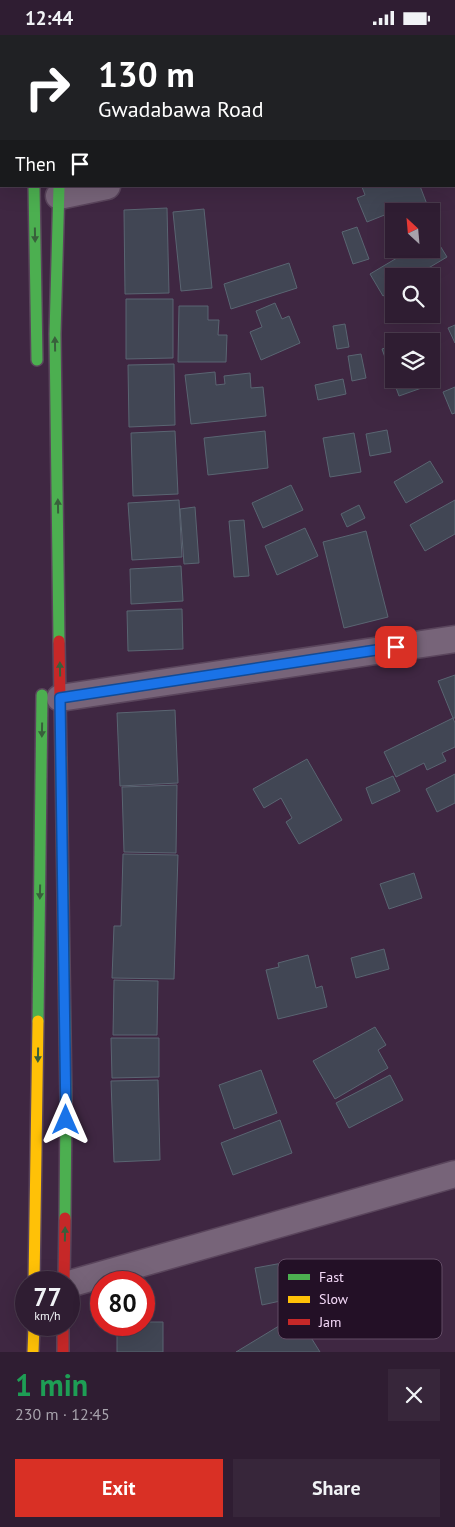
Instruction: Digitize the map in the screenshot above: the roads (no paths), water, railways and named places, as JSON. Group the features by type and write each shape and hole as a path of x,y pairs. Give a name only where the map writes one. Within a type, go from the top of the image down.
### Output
{"highway":[{"path":"34,187 37,373"},
{"path":"34,1271 51,692 55,333 59,191"},
{"path":"51,692 66,1101 64,1271"},
{"path":"33,1352 34,1336"},
{"path":"63,1352 64,1336"}],"street":[{"path":"59,191 97,187"},
{"path":"51,692 455,639"},
{"path":"80,1281 455,1174"}]}
